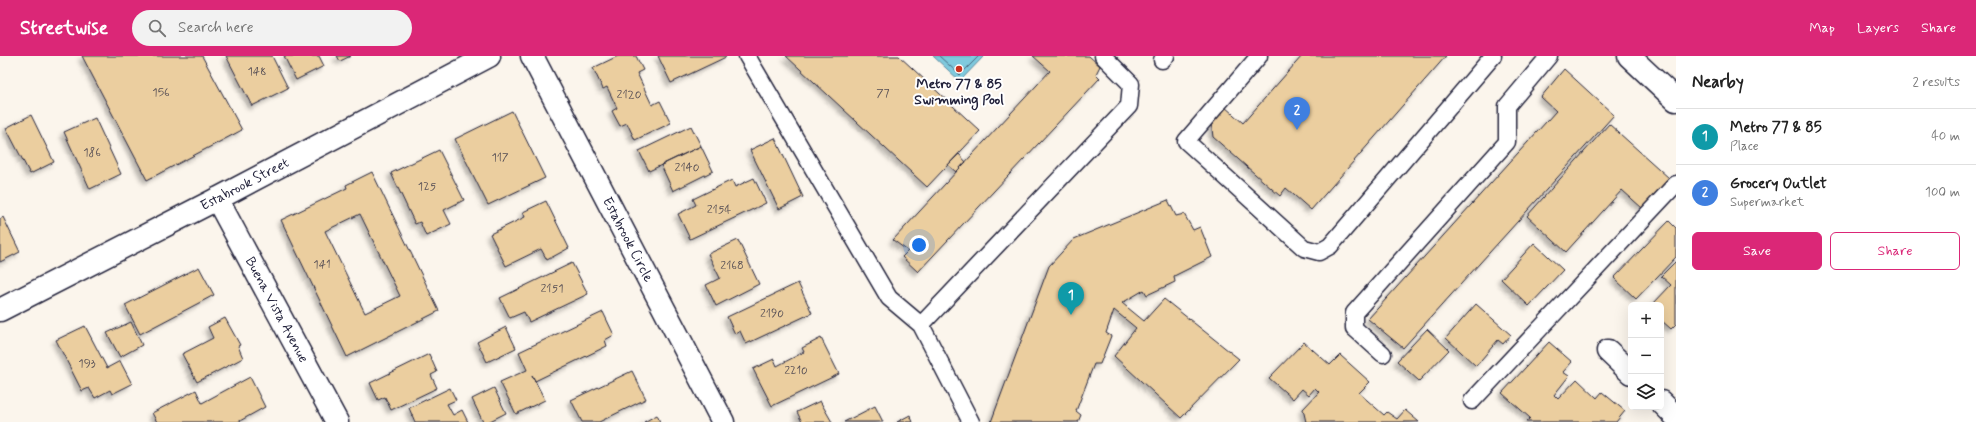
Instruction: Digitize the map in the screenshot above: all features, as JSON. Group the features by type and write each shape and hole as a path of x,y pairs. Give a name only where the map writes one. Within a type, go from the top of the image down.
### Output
{"street":[{"name":"Estabrook Street","path":"0,310 217,199 489,56"},
{"name":"Estabrook Circle","path":"532,56 723,422"},
{"path":"1629,56 1676,100"},
{"name":"Buena Vista Avenue","path":"217,199 337,422"},
{"path":"1608,351 1628,370"},
{"path":"1664,405 1676,417"}],"lane":[{"path":"747,56 889,298 921,325 971,422"},
{"path":"921,325 1129,106 1132,84 1103,56"},
{"path":"1259,56 1186,141 1304,248 1320,252 1330,246 1493,56"},
{"path":"1383,354 1354,328 1354,313 1507,142 1507,106 1549,56"},
{"path":"1472,401 1676,184"}],"water":[{"name":"Metro 77 & 85 Swimming Pool","path":"933,56 984,56 960,81"}],"building":[{"path":"82,56 202,56 242,130 147,180"},
{"path":"226,56 272,56 288,88 252,106"},
{"path":"284,56 319,56 324,66 296,80"},
{"path":"337,56 351,56 340,61"},
{"path":"618,56 636,56 643,70 637,73 652,105 660,101 671,123 635,140 627,123 620,126 612,111 617,108 607,87 603,89 593,68"},
{"path":"658,56 725,56 726,57 671,83"},
{"path":"786,56 899,56 980,131 927,187"},
{"path":"1033,56 1089,56 1100,66 1096,74 1100,78 918,272 902,257 908,251 893,240 1050,71"},
{"path":"1302,56 1446,56 1311,210 1286,188 1280,196 1213,137 1211,121 1224,106 1243,123"},
{"path":"1564,69 1614,115 1403,348 1368,319 1556,111 1541,97"},
{"path":"512,111 545,178 488,205 455,139"},
{"path":"31,115 54,162 30,174 6,128"},
{"path":"95,118 121,174 90,189 64,132"},
{"path":"1609,124 1669,178 1642,208 1622,190 1566,252 1527,216"},
{"path":"691,126 701,146 649,171 639,151"},
{"path":"775,138 803,197 779,209 750,150"},
{"path":"701,146 713,171 673,191 661,165"},
{"path":"439,150 464,200 444,210 451,224 426,236 420,222 415,224 391,173"},
{"path":"959,154 966,162 956,172 948,165"},
{"path":"372,172 439,311 347,357 281,220 347,188 346,185","holes":["360,214 400,296 365,313 325,231"]},
{"path":"754,178 766,203 690,239 678,214 696,205 693,199 732,180 735,187"},
{"path":"1168,200 1176,216 1184,214 1193,230 1200,227 1212,257 1174,276 1175,282 1147,295 1144,290 1122,303 1144,321 1164,299 1239,359 1181,418 1114,356 1136,328 1114,310 1106,333 1111,336 1100,364 1094,364 1076,411 1081,415 1078,422 991,422 1049,266 1074,239"},
{"path":"546,201 569,248 547,260 541,249 506,266 490,234 525,217 523,212"},
{"path":"3,217 20,252 0,262 0,219"},
{"path":"1669,221 1676,228 1676,257 1636,299 1614,278"},
{"path":"738,240 759,284 716,306 706,285 720,278 708,254"},
{"path":"1534,243 1563,270 1529,306 1501,279"},
{"path":"1676,261 1676,324 1671,329 1664,323 1664,302 1655,302 1671,285 1661,276"},
{"path":"572,263 588,294 529,322 524,312 510,318 500,298"},
{"path":"199,267 214,295 140,334 125,305"},
{"path":"798,283 812,313 746,344 740,331 735,334 727,317"},
{"path":"1476,304 1511,335 1503,344 1498,340 1476,366 1446,338"},
{"path":"603,312 614,335 605,340 607,346 535,381 545,400 516,414 500,382 527,370 519,352"},
{"path":"225,318 240,345 238,346 243,358 197,382 182,354 213,338 208,327"},
{"path":"131,322 142,345 120,357 107,333"},
{"path":"85,326 107,368 120,361 132,384 112,394 110,390 95,398 89,388 82,391 56,340"},
{"path":"506,327 516,348 487,362 477,342"},
{"path":"1427,329 1449,350 1419,381 1397,361"},
{"path":"821,338 839,374 772,406 753,369 774,359 777,366 804,352 802,348"},
{"path":"1304,342 1330,365 1340,355 1370,382 1359,393 1384,415 1387,412 1397,419 1405,410 1419,422 1306,422 1303,409 1319,392 1315,388 1309,395 1302,389 1293,399 1269,378"},
{"path":"1549,342 1572,362 1563,372 1569,376 1554,395 1558,399 1577,379 1597,398 1602,392 1625,411 1616,422 1526,422 1530,418 1502,393"},
{"path":"429,354 437,372 431,375 437,388 391,410 385,397 378,400 370,383"},
{"path":"632,371 646,399 599,422 582,422 571,400"},
{"path":"250,377 265,407 238,422 157,422 152,413 196,390 202,403"},
{"path":"450,388 456,400 447,404 453,415 462,410 468,422 415,422 409,408"},
{"path":"494,388 506,413 488,422 483,422 472,399"},
{"path":"820,401 832,422 802,422 797,412"},
{"path":"875,406 883,422 844,422"},
{"path":"657,415 660,422 644,422"},
{"path":"910,415 913,422 897,422"}],"place":[{"name":"Metro 77 & 85 Swimming Pool","path":"959,69"},
{"name":"Grocery Outlet","path":"1297,130"},
{"name":"Metro 77 & 85","path":"1071,315"}]}
